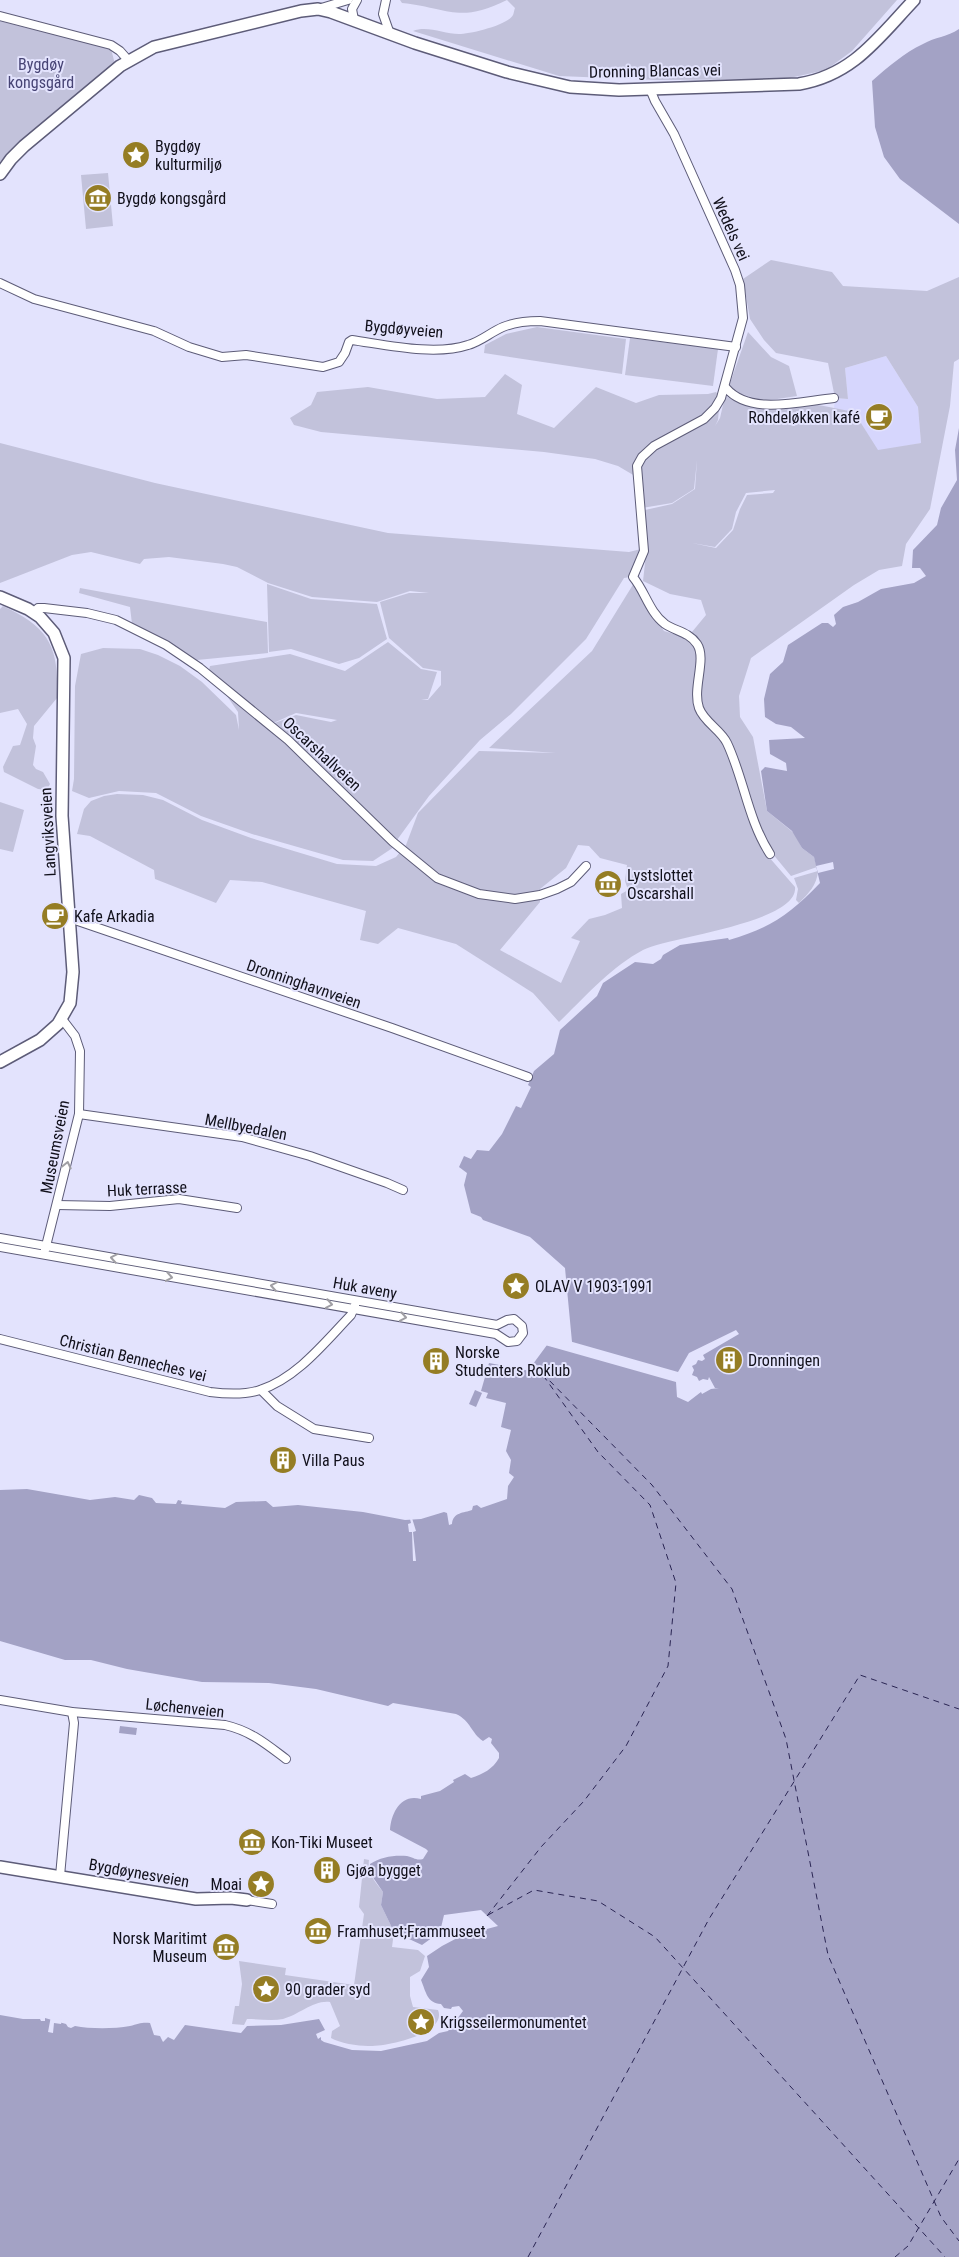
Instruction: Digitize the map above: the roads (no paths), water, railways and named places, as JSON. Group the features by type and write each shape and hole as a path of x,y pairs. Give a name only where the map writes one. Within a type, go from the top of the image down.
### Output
{"street":[{"path":"0,174 16,153 128,60 145,51 165,44 301,10 318,9 348,0"},
{"path":"354,20 352,9 357,0"},
{"path":"386,0 383,14 390,34"},
{"name":"Dronning Blancas vei","path":"318,9 538,81 585,88 650,89 799,84 825,78 840,72 856,59 914,0"},
{"path":"0,16 111,45 128,60"},
{"name":"Wedels vei","path":"650,89 655,102 674,134 735,270 743,308 742,326 728,369 726,388 715,408 704,419 654,446 642,457 637,466 644,551 633,577 642,587 649,604 659,618 665,624 687,634 697,644 700,652 695,693 699,710 726,741 758,832 770,854"},
{"name":"Bygdøyveien","path":"0,283 34,299 154,331 189,347 222,357 246,355 316,367 329,366 339,362 349,342 352,340 392,346 448,350 470,345 503,327 540,320 736,347"},
{"path":"726,388 732,396 743,401 766,404 834,398"},
{"name":"Langviksveien","path":"0,598 34,612 45,622 54,634 64,658 65,683 61,801 73,984 70,1002 62,1019 40,1040 0,1062"},
{"name":"Oscarshallveien","path":"34,612 38,608 44,608 87,612 116,620 166,645 200,668 288,740 393,842 437,878 479,894 515,899 540,895 557,889 571,882 586,866"},
{"name":"Dronninghavnveien","path":"69,918 392,1028 528,1077"},
{"name":"Museumsveien","path":"45,1250 79,1114 80,1051 75,1036 62,1019"},
{"name":"Mellbyedalen","path":"79,1114 242,1137 310,1156 403,1190"},
{"name":"Huk terrasse","path":"57,1205 110,1206 179,1199 237,1208"},
{"name":"Huk aveny","path":"0,1238 45,1250 92,1263 303,1300 356,1304 422,1311 497,1325 514,1319 522,1326 523,1333 517,1341 508,1342 496,1334 419,1320 356,1304 304,1291 94,1254 45,1250 0,1246"},
{"path":"92,1263 94,1254"},
{"path":"138,1271 140,1262"},
{"path":"190,1281 192,1271"},
{"path":"244,1290 245,1281"},
{"path":"303,1300 304,1291"},
{"name":"Christian Benneches vei","path":"0,1339 210,1392 225,1394 261,1390 289,1375 353,1313 356,1304"},
{"path":"419,1320 422,1311"},
{"path":"261,1390 278,1406 314,1429 368,1438"},
{"name":"Løchenveien","path":"0,1700 72,1712 225,1725 239,1728 258,1737 286,1759"},
{"path":"60,1876 73,1730 72,1712"},
{"name":"Bygdøynesveien","path":"0,1867 196,1899 226,1898 272,1904"}],"place":[{"name":"Bygdøy kulturmiljø","path":"136,155"},
{"name":"Bygdø kongsgård","path":"98,198"},
{"name":"Rohdeløkken kafé","path":"879,417"},
{"name":"Lystslottet Oscarshall","path":"608,884"},
{"name":"Kafe Arkadia","path":"55,916"},
{"name":"OLAV V 1903-1991","path":"516,1286"},
{"name":"Dronningen","path":"729,1360"},
{"name":"Norske Studenters Roklub","path":"436,1361"},
{"name":"Villa Paus","path":"283,1460"},
{"name":"Kon-Tiki Museet","path":"252,1842"},
{"name":"Gjøa bygget","path":"327,1870"},
{"name":"Moai","path":"261,1884"},
{"name":"Framhuset;Frammuseet","path":"318,1931"},
{"name":"Norsk Maritimt Museum","path":"226,1947"},
{"name":"90 grader syd","path":"266,1989"},
{"name":"Krigsseilermonumentet","path":"421,2022"}],"park label":[{"name":"Bygdøy kongsgård","path":"41,73"}]}
